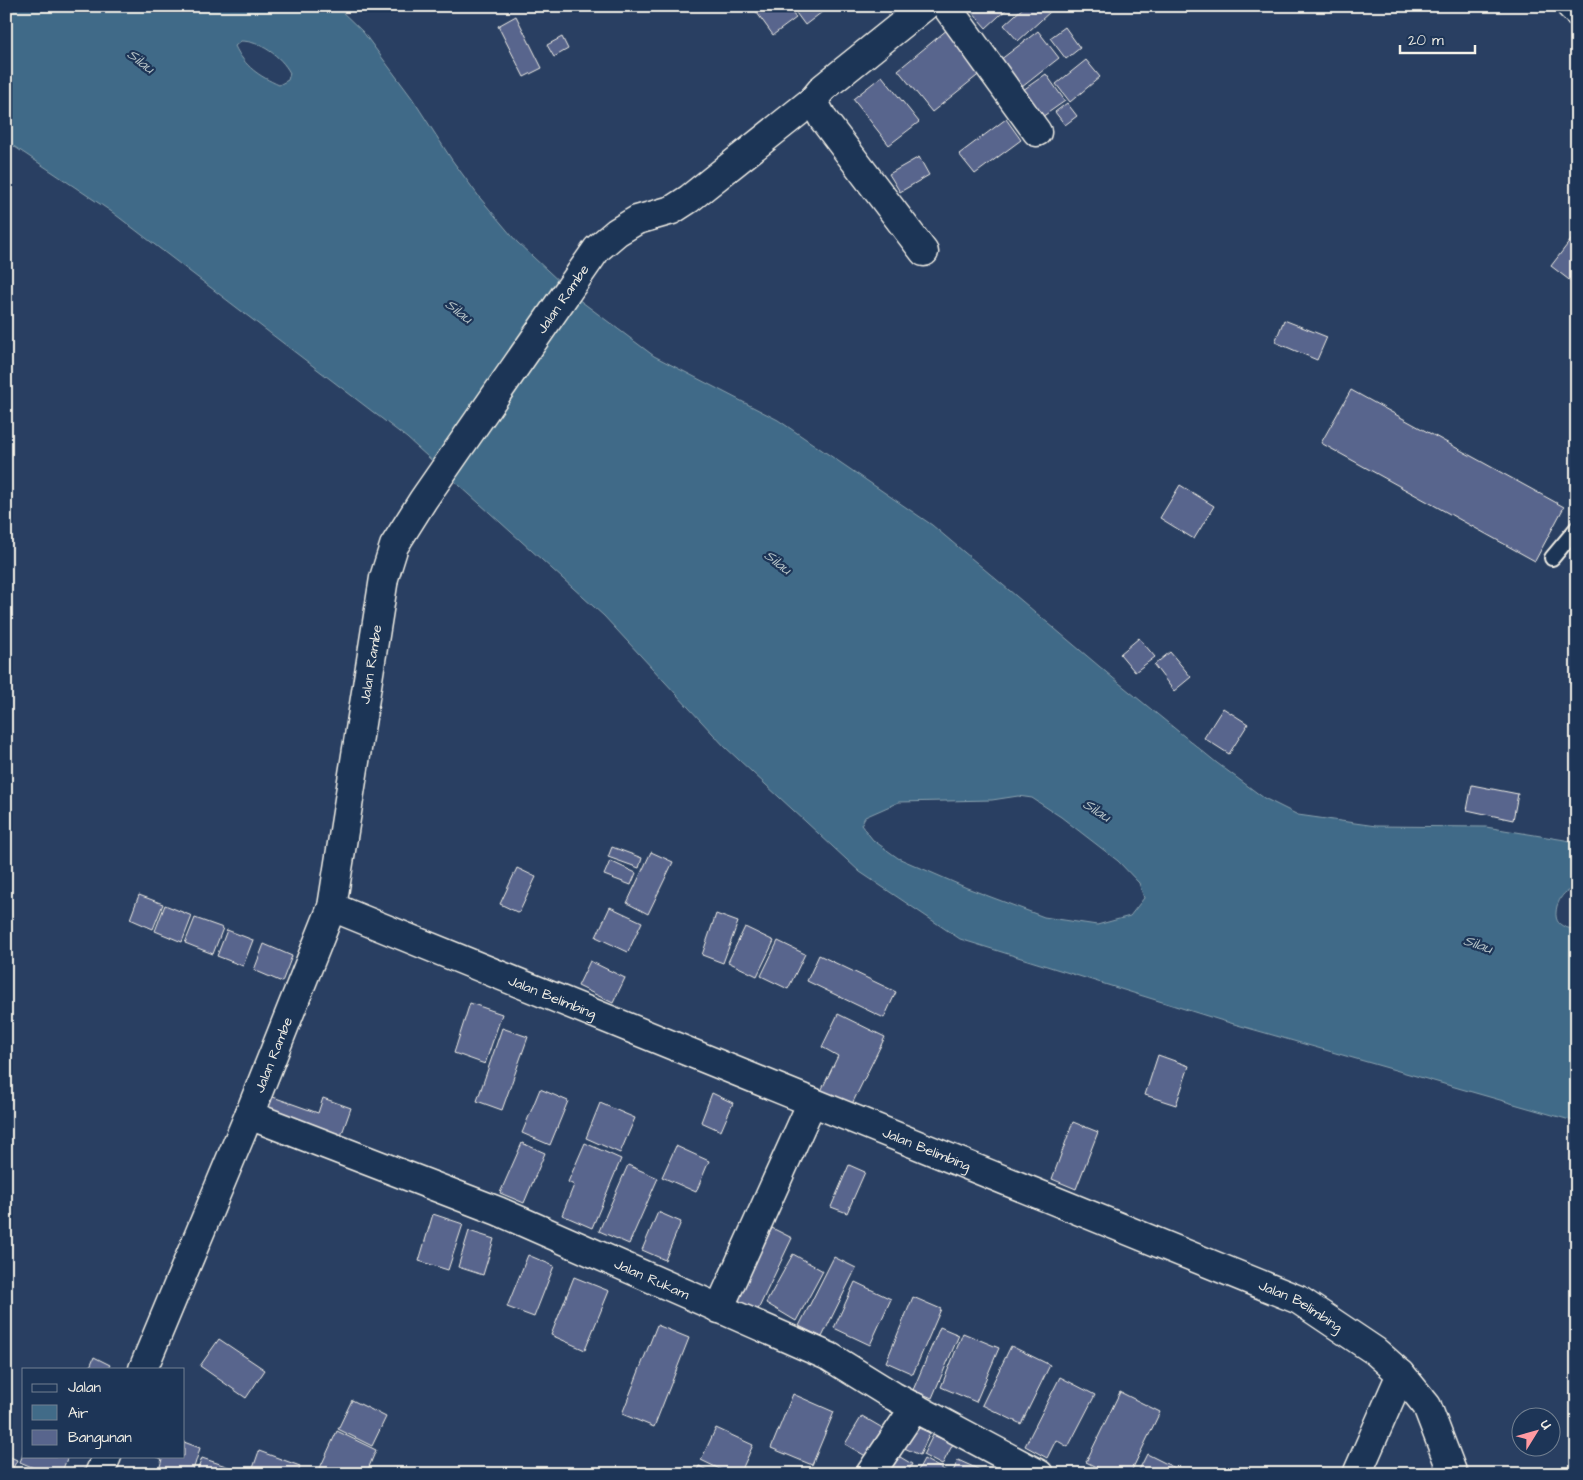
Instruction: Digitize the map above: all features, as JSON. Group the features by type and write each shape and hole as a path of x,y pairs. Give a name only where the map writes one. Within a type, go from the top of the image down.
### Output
{"street":[{"name":"Jalan Rambe","path":"143,1368 249,1115 332,907 384,578 394,546 423,500 597,249 617,232 637,220 672,210 689,199 813,100 823,88 925,6"},
{"path":"946,6 1037,132"},
{"path":"1571,6 1577,12"},
{"path":"813,100 823,119 924,252"},
{"name":"Jalan Belimbing","path":"332,907 1299,1300 1375,1351 1401,1374 1427,1406 1453,1474"},
{"path":"719,1309 812,1102"},
{"name":"Jalan Rukam","path":"249,1115 498,1210 830,1357 915,1408 1039,1474"},
{"path":"1357,1474 1401,1374"},
{"path":"870,1474 915,1408"},
{"path":"99,1474 106,1458"}],"lane":[{"path":"1552,558 1577,528"}],"water":[{"name":"Silau","path":"6,6 336,6 363,32 412,98 452,160 480,198 517,242 578,299 654,356 778,420 932,525 1119,683 1217,763 1264,798 1298,815 1376,826 1486,827 1577,842 1577,886 1566,892 1559,900 1556,917 1557,921 1563,926 1577,930 1577,1122 1220,1020 960,939 860,872 725,747 604,616 407,438 112,212 6,141","holes":["241,41 255,44 276,55 290,73 288,80 279,85 253,70 243,60 235,46","1018,796 1032,798 1061,817 1118,861 1139,883 1144,898 1130,916 1097,925 1044,917 967,888 898,858 873,840 861,825 865,817 899,802 992,800"]}],"building":[{"path":"752,6 787,6 796,18 773,35"},
{"path":"791,6 830,6 805,25"},
{"path":"976,6 1010,6 986,28 971,11"},
{"path":"1025,6 1046,6 1051,11 1018,41 1004,25"},
{"path":"516,16 542,68 524,77 498,26"},
{"path":"1065,27 1080,48 1066,59 1050,38"},
{"path":"948,29 982,72 932,112 898,70"},
{"path":"1038,31 1059,58 1022,87 1000,60"},
{"path":"562,37 568,49 554,57 547,45"},
{"path":"1086,60 1100,77 1070,102 1056,84"},
{"path":"1046,74 1065,101 1042,117 1023,90"},
{"path":"882,76 919,122 889,145 853,99"},
{"path":"1067,103 1077,116 1065,125 1055,112"},
{"path":"1006,119 1021,140 975,174 959,154"},
{"path":"919,157 929,175 900,192 889,174"},
{"path":"1577,232 1577,286 1551,266"},
{"path":"1284,320 1327,337 1317,360 1275,342"},
{"path":"1351,390 1564,507 1535,561 1321,443"},
{"path":"1180,485 1214,506 1194,539 1160,518"},
{"path":"1139,638 1155,657 1135,672 1120,654"},
{"path":"1170,652 1191,677 1174,691 1154,665"},
{"path":"1223,708 1248,724 1229,754 1204,738"},
{"path":"1472,785 1518,794 1513,820 1467,810"},
{"path":"612,847 642,858 639,868 608,857"},
{"path":"651,852 673,862 648,914 627,903"},
{"path":"610,861 636,873 631,885 604,875"},
{"path":"517,868 536,877 519,913 500,904"},
{"path":"139,895 163,904 153,929 130,919"},
{"path":"165,905 192,916 182,942 155,931"},
{"path":"610,907 642,922 628,952 596,937"},
{"path":"716,914 738,922 723,963 702,955"},
{"path":"195,918 223,928 213,954 185,943"},
{"path":"745,927 774,941 757,976 728,962"},
{"path":"227,930 253,940 243,966 217,956"},
{"path":"778,941 805,954 788,989 761,976"},
{"path":"264,944 292,956 282,982 254,970"},
{"path":"819,955 896,992 884,1018 807,981"},
{"path":"590,961 625,978 613,1003 578,986"},
{"path":"470,1003 502,1014 485,1064 454,1053"},
{"path":"838,1014 885,1037 850,1108 820,1093 838,1056 822,1047"},
{"path":"502,1028 528,1037 502,1110 477,1101"},
{"path":"1158,1055 1189,1066 1176,1105 1145,1095"},
{"path":"540,1089 568,1101 550,1145 522,1133"},
{"path":"712,1093 733,1103 721,1131 701,1122"},
{"path":"273,1097 318,1113 323,1098 351,1108 340,1139 267,1113"},
{"path":"600,1103 635,1118 620,1153 586,1138"},
{"path":"1073,1122 1098,1132 1076,1189 1052,1179"},
{"path":"522,1143 545,1153 524,1203 500,1193"},
{"path":"585,1143 621,1159 592,1228 562,1215 574,1185 568,1182"},
{"path":"676,1146 709,1161 696,1192 662,1177"},
{"path":"628,1165 658,1178 629,1244 599,1231"},
{"path":"849,1165 865,1172 847,1213 831,1207"},
{"path":"658,1212 681,1222 665,1260 642,1250"},
{"path":"433,1214 463,1224 448,1270 419,1261"},
{"path":"772,1228 792,1238 756,1314 735,1304"},
{"path":"469,1231 494,1239 483,1275 458,1267"},
{"path":"793,1254 823,1271 796,1321 766,1303"},
{"path":"528,1255 554,1266 534,1317 507,1307"},
{"path":"834,1257 856,1268 822,1337 799,1326"},
{"path":"574,1277 609,1291 585,1350 551,1335"},
{"path":"855,1282 891,1299 870,1345 834,1328"},
{"path":"913,1297 941,1309 913,1374 886,1362"},
{"path":"657,1325 689,1338 654,1427 622,1414"},
{"path":"940,1327 959,1335 932,1398 913,1390"},
{"path":"963,1333 999,1348 976,1402 941,1387"},
{"path":"219,1339 265,1370 246,1398 200,1366"},
{"path":"1011,1346 1050,1365 1021,1424 982,1405"},
{"path":"94,1357 110,1365 108,1368 89,1368"},
{"path":"1060,1377 1095,1395 1068,1447 1056,1440 1047,1458 1025,1446"},
{"path":"1120,1392 1160,1412 1130,1474 1110,1474 1086,1462"},
{"path":"793,1394 834,1412 812,1465 771,1448"},
{"path":"352,1400 386,1417 372,1446 338,1429"},
{"path":"862,1416 886,1430 869,1458 845,1444"},
{"path":"912,1425 930,1433 920,1455 902,1447"},
{"path":"716,1428 753,1445 740,1474 730,1474 701,1460"},
{"path":"337,1431 376,1450 366,1474 333,1474 320,1468"},
{"path":"933,1435 953,1444 942,1465 923,1455"},
{"path":"185,1442 200,1448 192,1474 158,1474 162,1459 160,1458 185,1458"},
{"path":"259,1451 300,1466 298,1474 251,1474"},
{"path":"895,1454 912,1464 907,1474 885,1474"},
{"path":"1147,1454 1175,1468 1172,1474 1137,1474"},
{"path":"6,1455 17,1460 10,1474 6,1474"},
{"path":"22,1457 67,1458 61,1474 48,1474 20,1462"},
{"path":"202,1458 229,1467 227,1474 196,1474"},
{"path":"924,1459 948,1472 947,1474 916,1474"},
{"path":"958,1460 989,1474 952,1474"},
{"path":"699,1466 715,1474 695,1474"}]}
